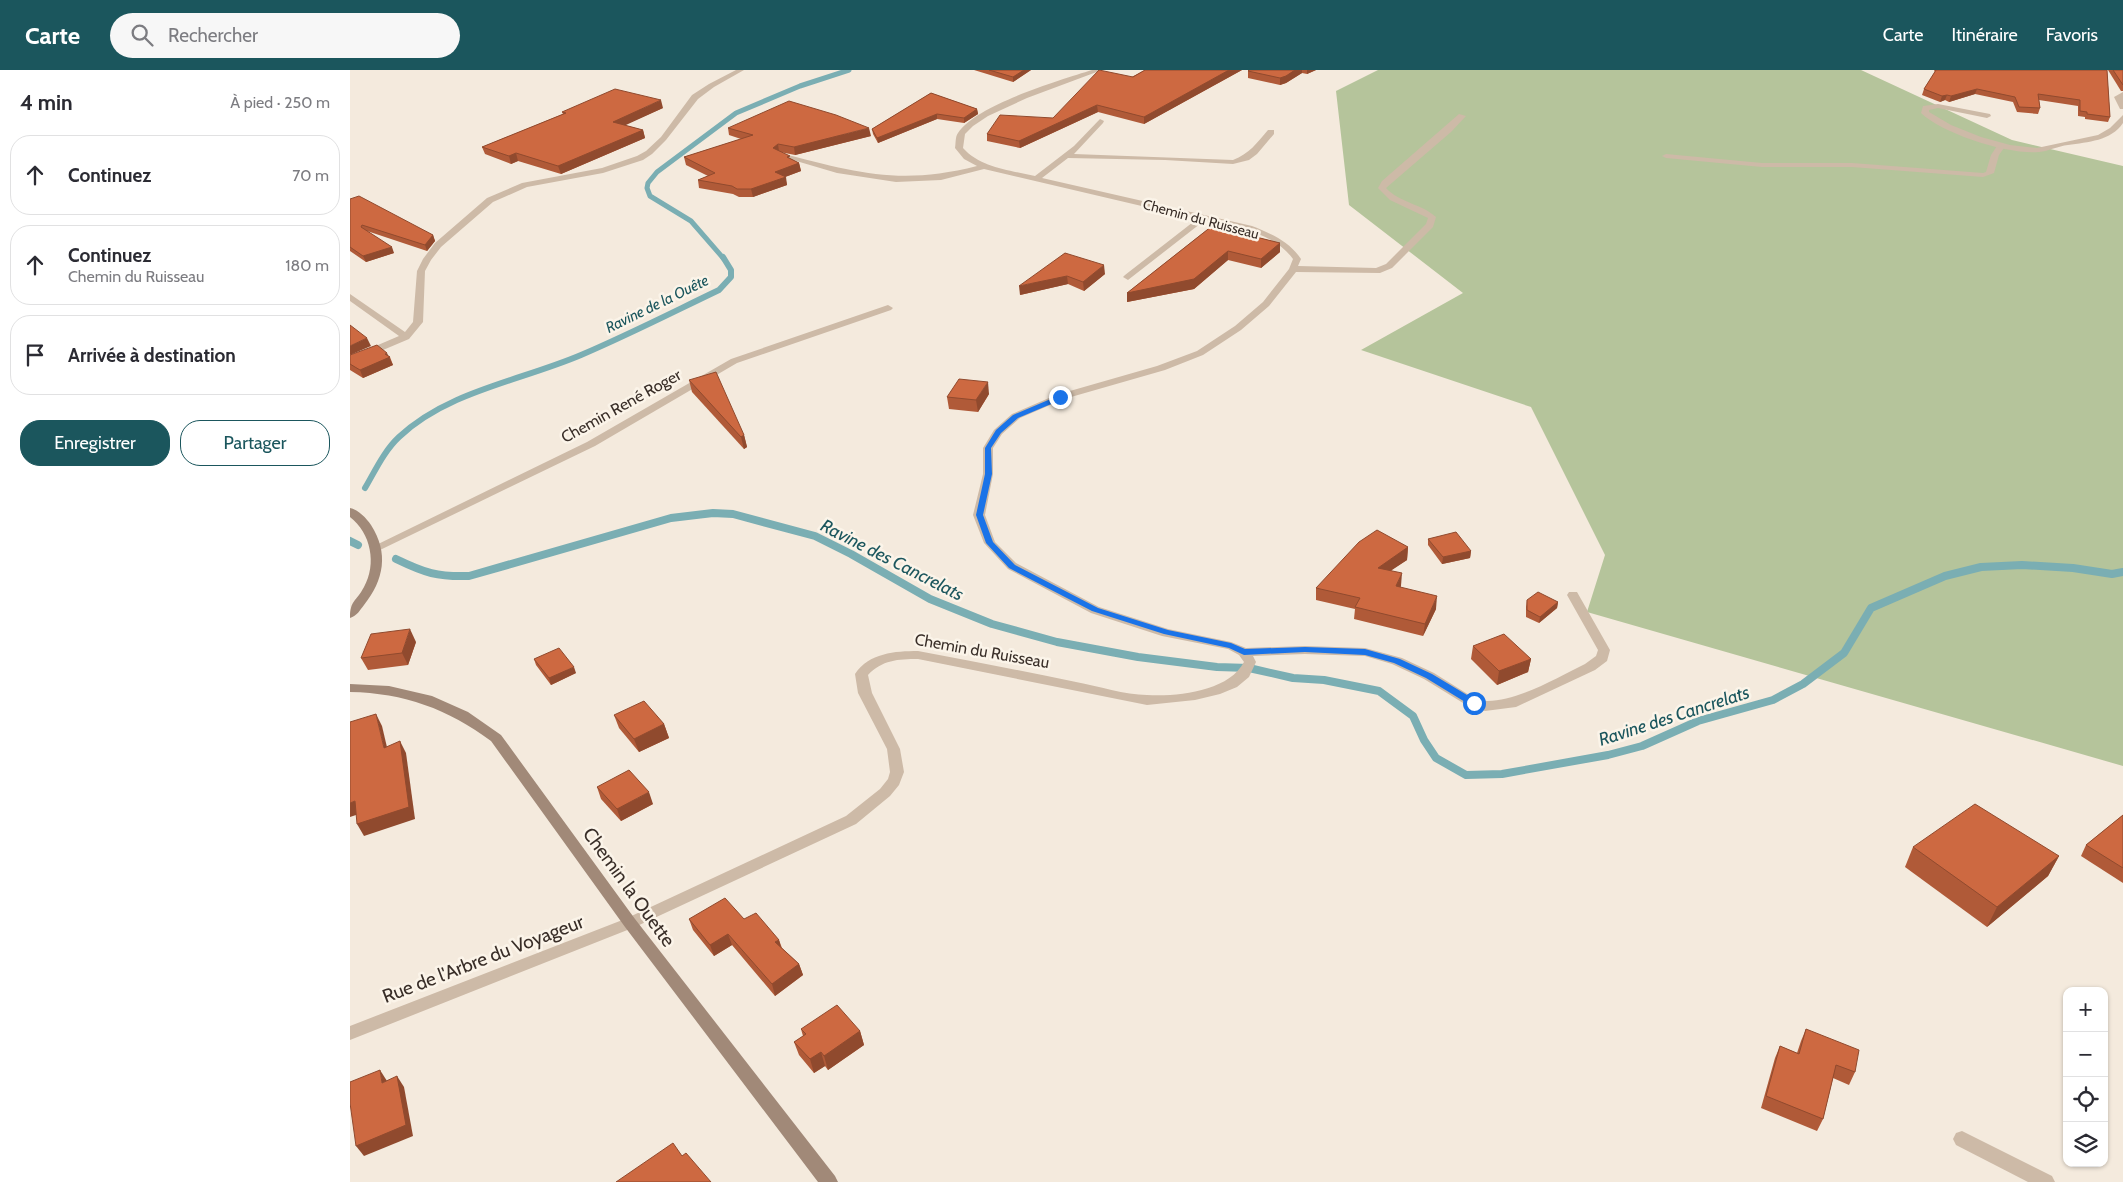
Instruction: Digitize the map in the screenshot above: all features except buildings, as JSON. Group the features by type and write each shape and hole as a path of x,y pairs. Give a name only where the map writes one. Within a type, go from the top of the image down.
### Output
{"street":[{"path":"350,361 406,337 418,322 421,271 427,259 438,245 498,194 523,185 584,175 618,167 640,158 657,148 696,96 741,70"},
{"name":"Chemin du Ruisseau","path":"1099,70 1013,102 974,121 961,134 959,148 967,157 984,167 1249,228 1283,243 1293,251 1297,259 1294,269"},
{"path":"2123,94 2118,97 2123,107"},
{"path":"1987,116 1938,106 1926,108 1925,113 1939,124 2002,145 2039,150 2065,143 2100,138 2116,129 2123,117"},
{"path":"1462,116 1385,183 1382,188 1386,195 1432,217 1430,225 1389,266 1377,270 1294,269 1266,304 1238,328 1200,353 1161,368 1060,397 1016,416 998,432 988,448 988,474 980,515 990,543 1012,566 1095,610 1166,633 1231,646 1246,663 1305,650 1365,652 1397,661 1429,676 1474,703 1485,706 1511,704 1590,667 1602,658 1604,650 1573,595"},
{"path":"1036,179 1077,148 1100,121"},
{"path":"1067,156 1165,158 1233,162 1246,158 1254,152 1271,132"},
{"path":"1666,156 1762,165 1852,165 1983,175 1990,173 1995,155 2002,145"},
{"path":"780,155 831,170 908,180 936,178 984,167"},
{"path":"1128,277 1204,217"},
{"path":"350,297 406,337"},
{"name":"Chemin René Roger","path":"376,548 591,444 734,361 888,308"},
{"path":"350,511 370,531 376,548 377,563 374,579 358,605 350,614"},
{"name":"Chemin du Ruisseau","path":"630,923 851,820 876,801 895,780 897,761 890,741 865,693 861,674 870,664 882,658 899,655 918,655 1146,700 1195,696 1215,691 1232,684 1246,663"},
{"name":"Chemin la Ouette","path":"350,688 377,688 404,693 434,702 459,712 478,723 496,738 630,923 829,1182"},
{"name":"Rue de l'Arbre du Voyageur","path":"350,1033 630,923"},
{"path":"1962,1139 2046,1182"}],"green space":[{"path":"1378,70 1861,70 2012,140 2123,166 2123,766 1587,612 1605,555 1531,407 1361,350 1463,293 1349,205 1336,91"}],"waterway":[{"name":"Ravine de la Ouête","path":"724,259 691,221 650,196 647,188 648,183 657,172 736,113 800,86 849,70"},
{"name":"Ravine de la Ouête","path":"365,488 389,448 418,421 440,408 486,388 581,355 719,290 731,277 731,270 723,257"},
{"name":"Ravine des Cancrelats","path":"396,559 431,573 448,576 469,576 671,518 713,513 733,514 815,536 851,554 930,599 992,624 1057,642 1138,657 1217,667 1249,668 1293,678 1324,680 1379,691 1413,716 1424,740 1436,758 1466,775 1502,774 1608,755 1642,746 1698,721 1773,700 1803,684 1844,653 1871,608 1945,576 1981,567 2022,565 2073,568 2112,574 2123,572"},
{"name":"Ravine des Cancrelats","path":"350,541 358,545"}],"route":[{"path":"1060,397 1016,416 998,432 988,448 988,474 980,515 990,543 1012,566 1095,610 1166,633 1231,646 1244,652 1305,650 1365,652 1397,661 1429,676 1474,703"}]}
